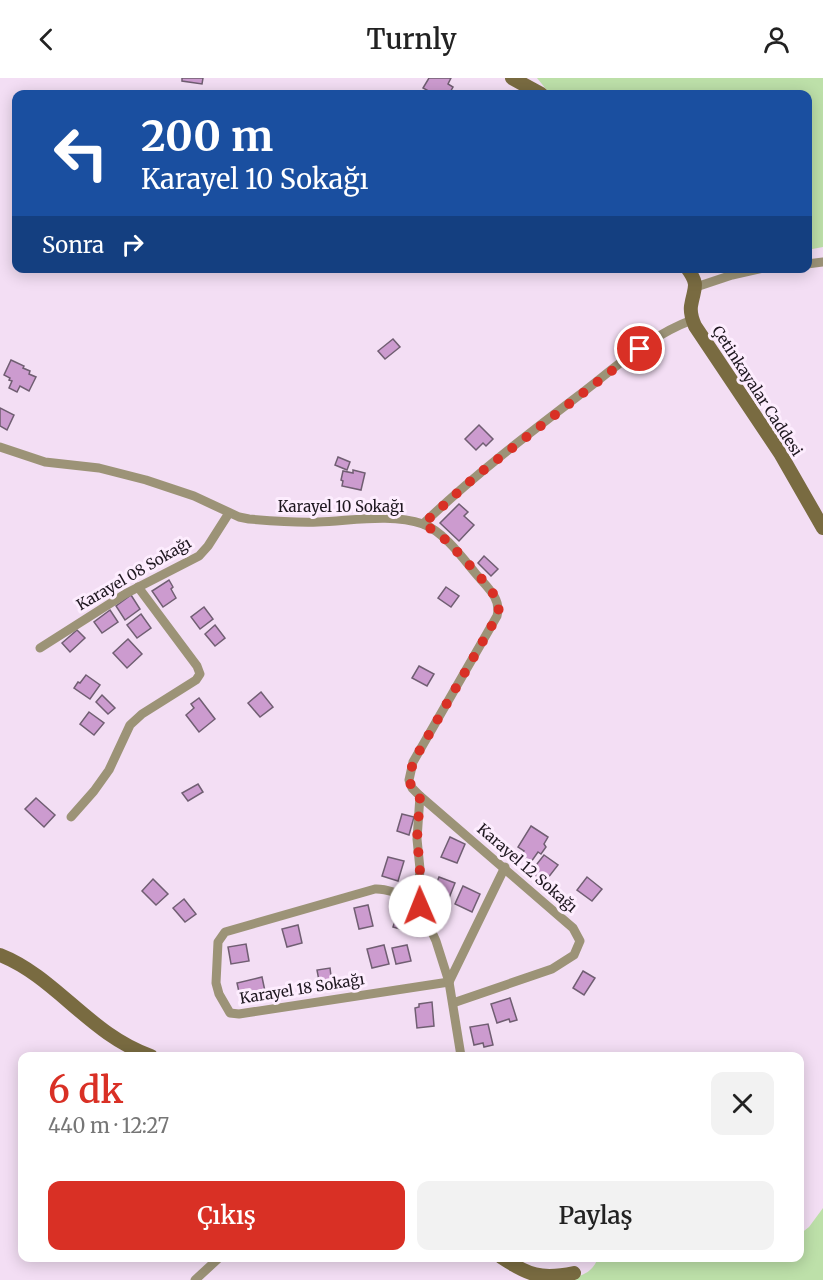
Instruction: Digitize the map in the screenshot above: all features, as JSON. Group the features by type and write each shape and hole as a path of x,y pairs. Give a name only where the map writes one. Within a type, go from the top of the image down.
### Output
{"street":[{"path":"517,79 534,90"},
{"path":"690,273 696,287 741,273"},
{"name":"Çetinkayalar Caddesi","path":"696,287 691,305 694,326 780,453 823,528"},
{"path":"423,524 476,476 618,365 665,332 692,320"},
{"name":"Karayel 10 Sokağı","path":"0,447 45,462 99,468 146,480 194,496 229,513 249,519 275,521 387,519 423,524 439,534 494,595 499,610 413,762 409,780 412,788 420,796 417,839 420,906 436,941 449,982 460,1052"},
{"name":"Karayel 08 Sokağı","path":"40,648 138,587 191,562 208,546 229,513"},
{"path":"71,817 94,791 108,770 130,725 142,714 196,680 200,674 197,666 138,587"},
{"name":"Karayel 12 Sokağı","path":"420,796 505,867 573,928 578,936 579,947 574,955 552,969 453,1003"},
{"path":"449,982 505,867"},
{"name":"Karayel 18 Sokağı","path":"418,895 405,896 380,888 225,932 218,942 217,988 230,1013 239,1014 449,982"},
{"path":"0,955 12,960 39,979 115,1039 139,1052"},
{"path":"195,1280 215,1262"},
{"path":"508,1262 537,1276 560,1276 574,1273"}],"green space":[{"path":"537,78 823,78 823,247 812,249 812,90 547,90"},
{"path":"823,1208 823,1280 565,1280 589,1271 596,1262 804,1262 804,1231"}],"building":[{"path":"182,78 203,78 202,84 182,81"},
{"path":"429,78 451,78 448,84 453,87 451,90 423,88"},
{"path":"393,339 400,347 385,359 378,351"},
{"path":"11,360 24,366 23,368 30,371 29,374 36,377 29,391 20,386 17,392 9,388 12,381 4,375"},
{"path":"0,408 14,415 7,430 0,426"},
{"path":"479,425 493,439 486,446 483,443 476,450 465,439"},
{"path":"338,457 350,462 347,470 335,465"},
{"path":"353,470 365,473 361,490 342,486 343,471 353,473"},
{"path":"459,504 468,512 464,516 474,525 459,541 440,523"},
{"path":"484,556 498,569 491,576 478,563"},
{"path":"169,580 176,598 163,607 152,591"},
{"path":"446,587 459,596 451,607 438,598"},
{"path":"131,595 140,609 125,620 116,606"},
{"path":"204,607 213,619 200,629 191,617"},
{"path":"110,610 118,622 102,633 94,622"},
{"path":"141,614 151,628 137,638 127,625"},
{"path":"215,625 225,638 215,646 205,634"},
{"path":"77,630 85,638 70,652 62,643"},
{"path":"128,639 142,654 127,668 113,653"},
{"path":"419,666 434,674 427,686 412,678"},
{"path":"86,675 100,685 90,699 74,688"},
{"path":"261,692 273,707 260,717 248,703"},
{"path":"102,695 115,708 108,714 96,702"},
{"path":"199,698 215,719 199,732 186,715 194,708 191,704"},
{"path":"89,712 104,723 94,735 80,724"},
{"path":"198,784 203,792 188,801 182,793"},
{"path":"36,798 55,815 44,827 25,809"},
{"path":"402,814 414,817 409,835 397,831"},
{"path":"531,826 548,837 544,844 546,847 541,854 538,852 531,862 521,855 524,851 518,847"},
{"path":"450,837 465,844 457,863 441,857"},
{"path":"544,855 558,865 544,883 535,876 537,872 533,869"},
{"path":"388,857 404,861 398,881 382,876"},
{"path":"439,877 455,883 447,903 431,897"},
{"path":"587,877 602,889 592,901 577,890"},
{"path":"153,879 168,894 156,905 142,891"},
{"path":"463,886 480,894 472,912 455,904"},
{"path":"184,899 196,914 185,922 173,908"},
{"path":"368,905 373,926 359,929 354,908"},
{"path":"398,911 412,916 407,931 393,927"},
{"path":"298,925 302,943 287,947 282,929"},
{"path":"246,944 249,961 231,964 228,947"},
{"path":"384,945 389,964 372,968 367,949"},
{"path":"407,945 411,961 396,964 392,948"},
{"path":"330,968 332,984 320,986 317,970"},
{"path":"583,971 595,978 584,995 573,988"},
{"path":"262,977 266,996 241,1001 237,983"},
{"path":"510,998 517,1020 510,1022 509,1019 497,1023 491,1004"},
{"path":"432,1002 434,1026 417,1028 415,1008 419,1007 419,1004"},
{"path":"488,1024 493,1045 484,1047 483,1043 474,1045 470,1027"}],"route":[{"path":"420,906 417,839 420,796 412,788 409,772 423,743 499,610 494,595 465,561 439,534 423,524 476,476 528,434 640,349"}]}
